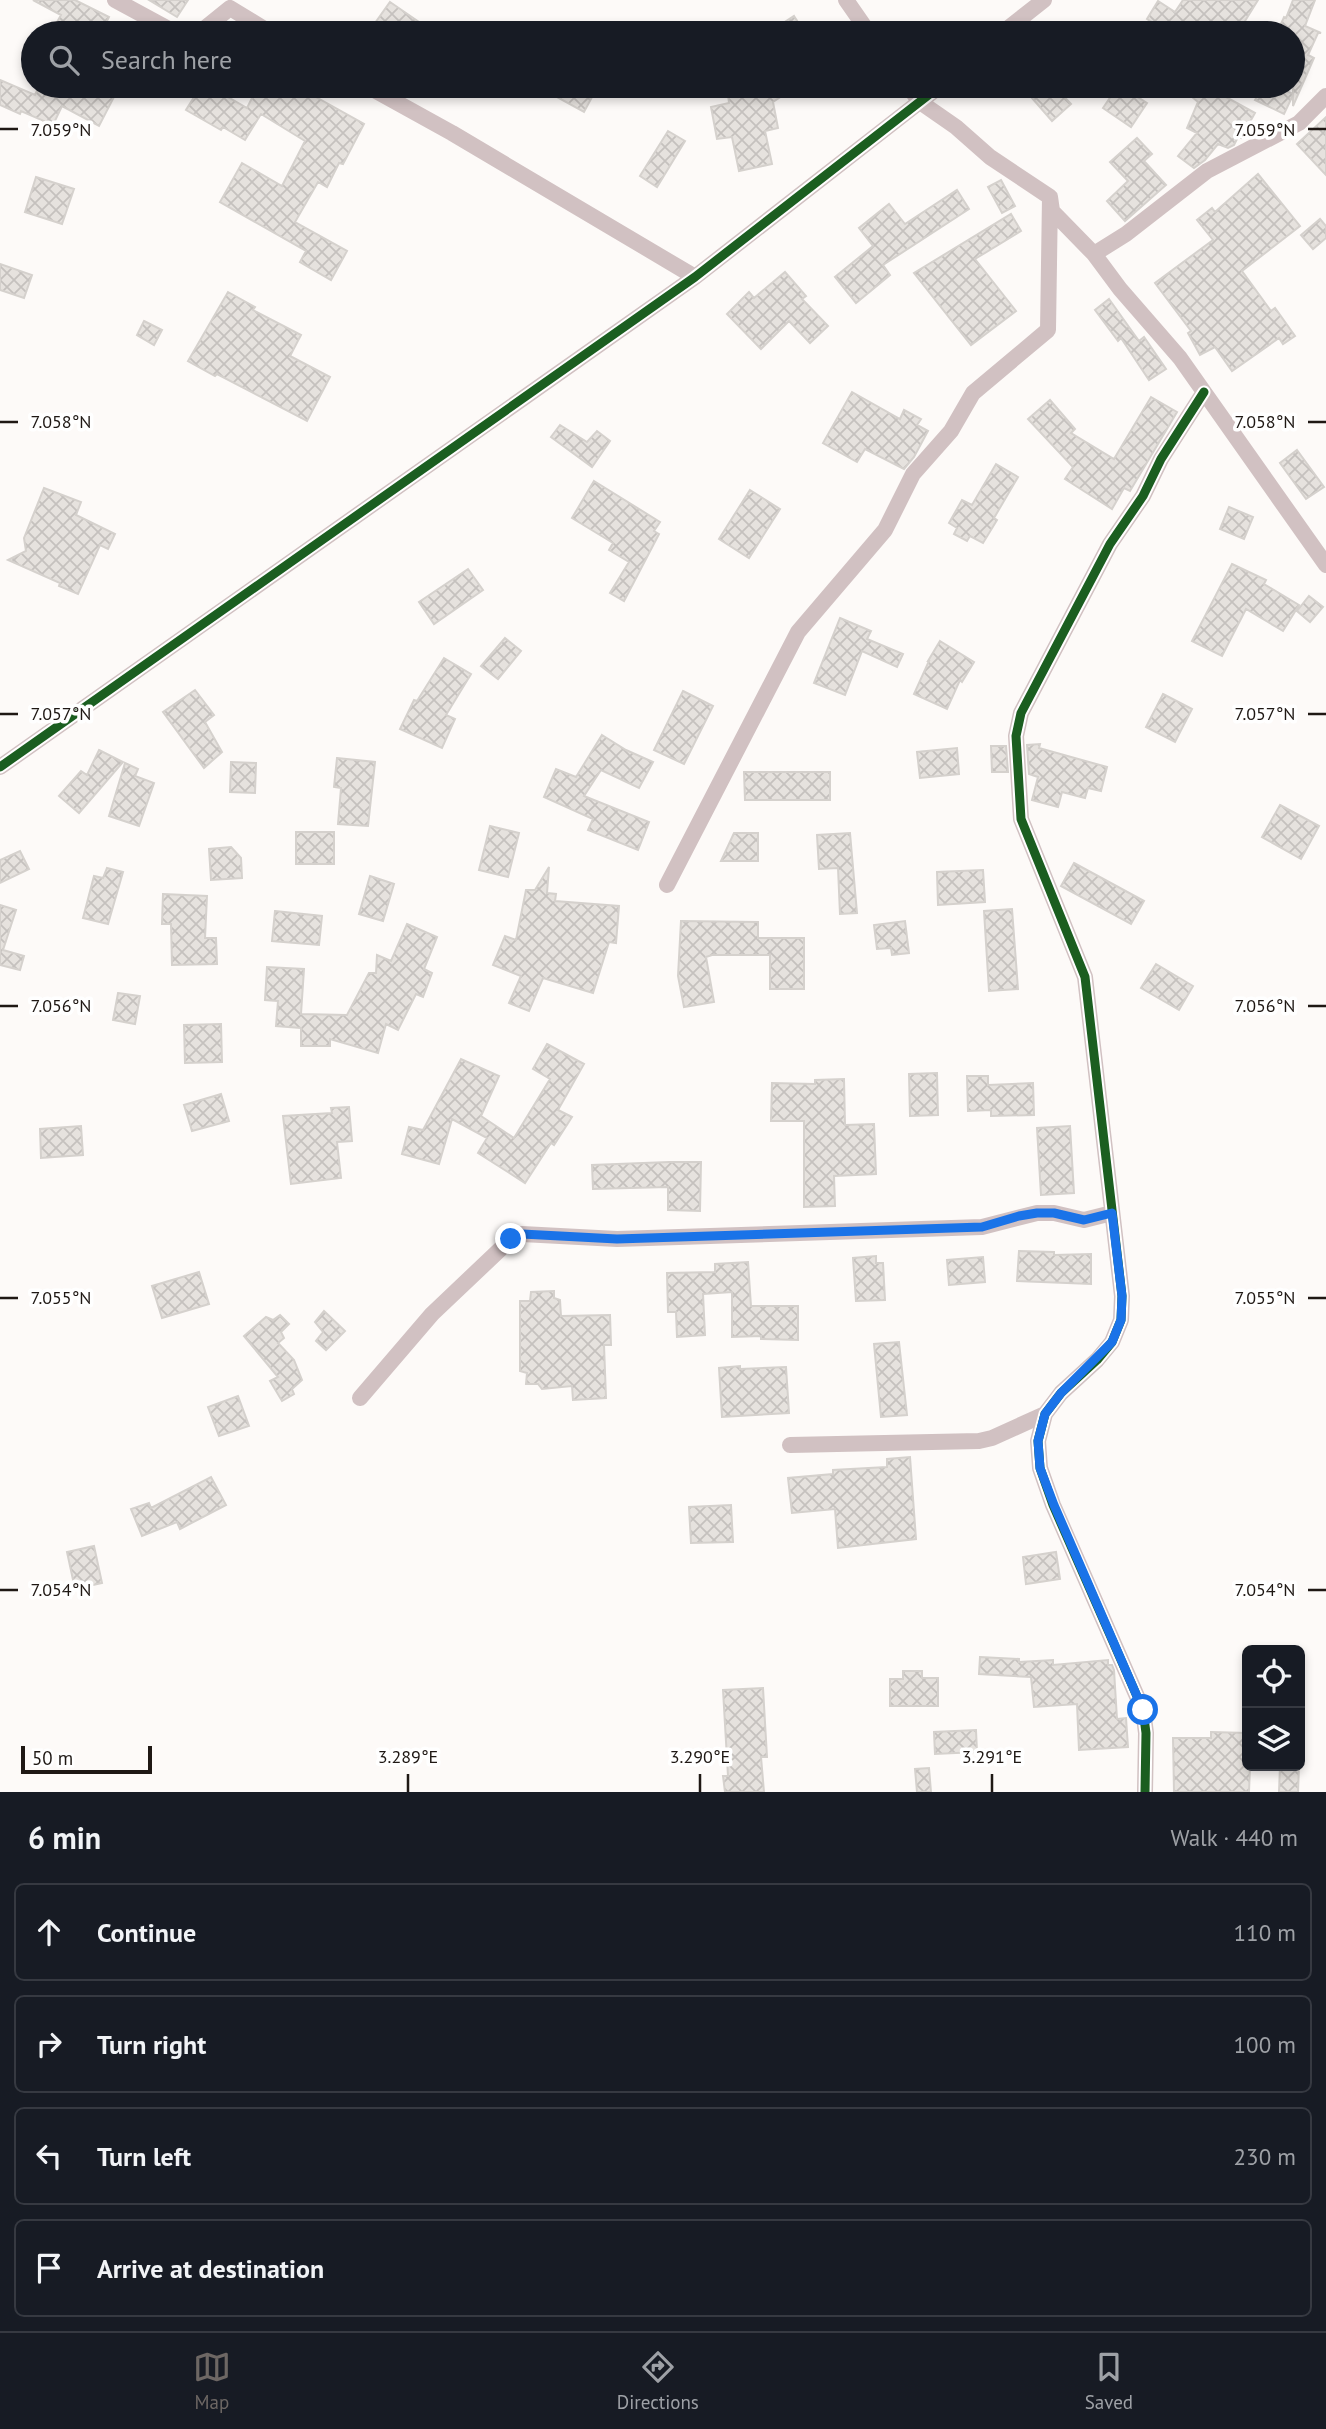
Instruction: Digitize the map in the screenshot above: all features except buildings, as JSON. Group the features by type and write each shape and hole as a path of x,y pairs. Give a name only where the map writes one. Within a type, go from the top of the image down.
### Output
{"street":[{"path":"115,0 154,21"},
{"path":"846,0 861,21"},
{"path":"1018,21 1044,0"},
{"path":"214,21 230,8 251,21"},
{"path":"1094,254 1126,234 1207,171 1299,123 1326,96"},
{"path":"389,98 695,277"},
{"path":"917,98 956,127 990,158 1050,197 1052,211 1094,254 1120,289 1180,358 1326,565"},
{"path":"0,767 695,277 925,98"},
{"path":"667,885 798,632 885,530 913,474 951,432 973,393 1048,330 1050,197"},
{"path":"1145,1792 1146,1732 1143,1710 1040,1468 1038,1441 1045,1414 1061,1393 1112,1342 1121,1320 1122,1296 1085,976 1021,819 1016,736 1021,713 1110,544 1143,496 1161,459 1204,392"},
{"path":"360,1398 432,1314 511,1239 522,1234 617,1239 982,1227 1037,1213 1054,1213 1084,1220 1112,1213"},
{"path":"790,1445 979,1441 992,1438 1045,1414"}],"cycle path":[{"path":"0,767 695,277 925,98"},
{"path":"1145,1792 1146,1733 1143,1710 1053,1505 1040,1468 1038,1441 1045,1414 1061,1393 1097,1360 1112,1342 1121,1320 1122,1296 1085,977 1021,819 1016,736 1021,713 1110,544 1143,496 1161,459 1204,392"}],"route":[{"path":"511,1239 522,1234 617,1239 982,1227 1037,1213 1054,1213 1084,1220 1112,1213 1122,1296 1121,1320 1112,1342 1097,1360 1061,1393 1045,1414 1038,1441 1040,1468 1054,1505 1143,1710"}]}
